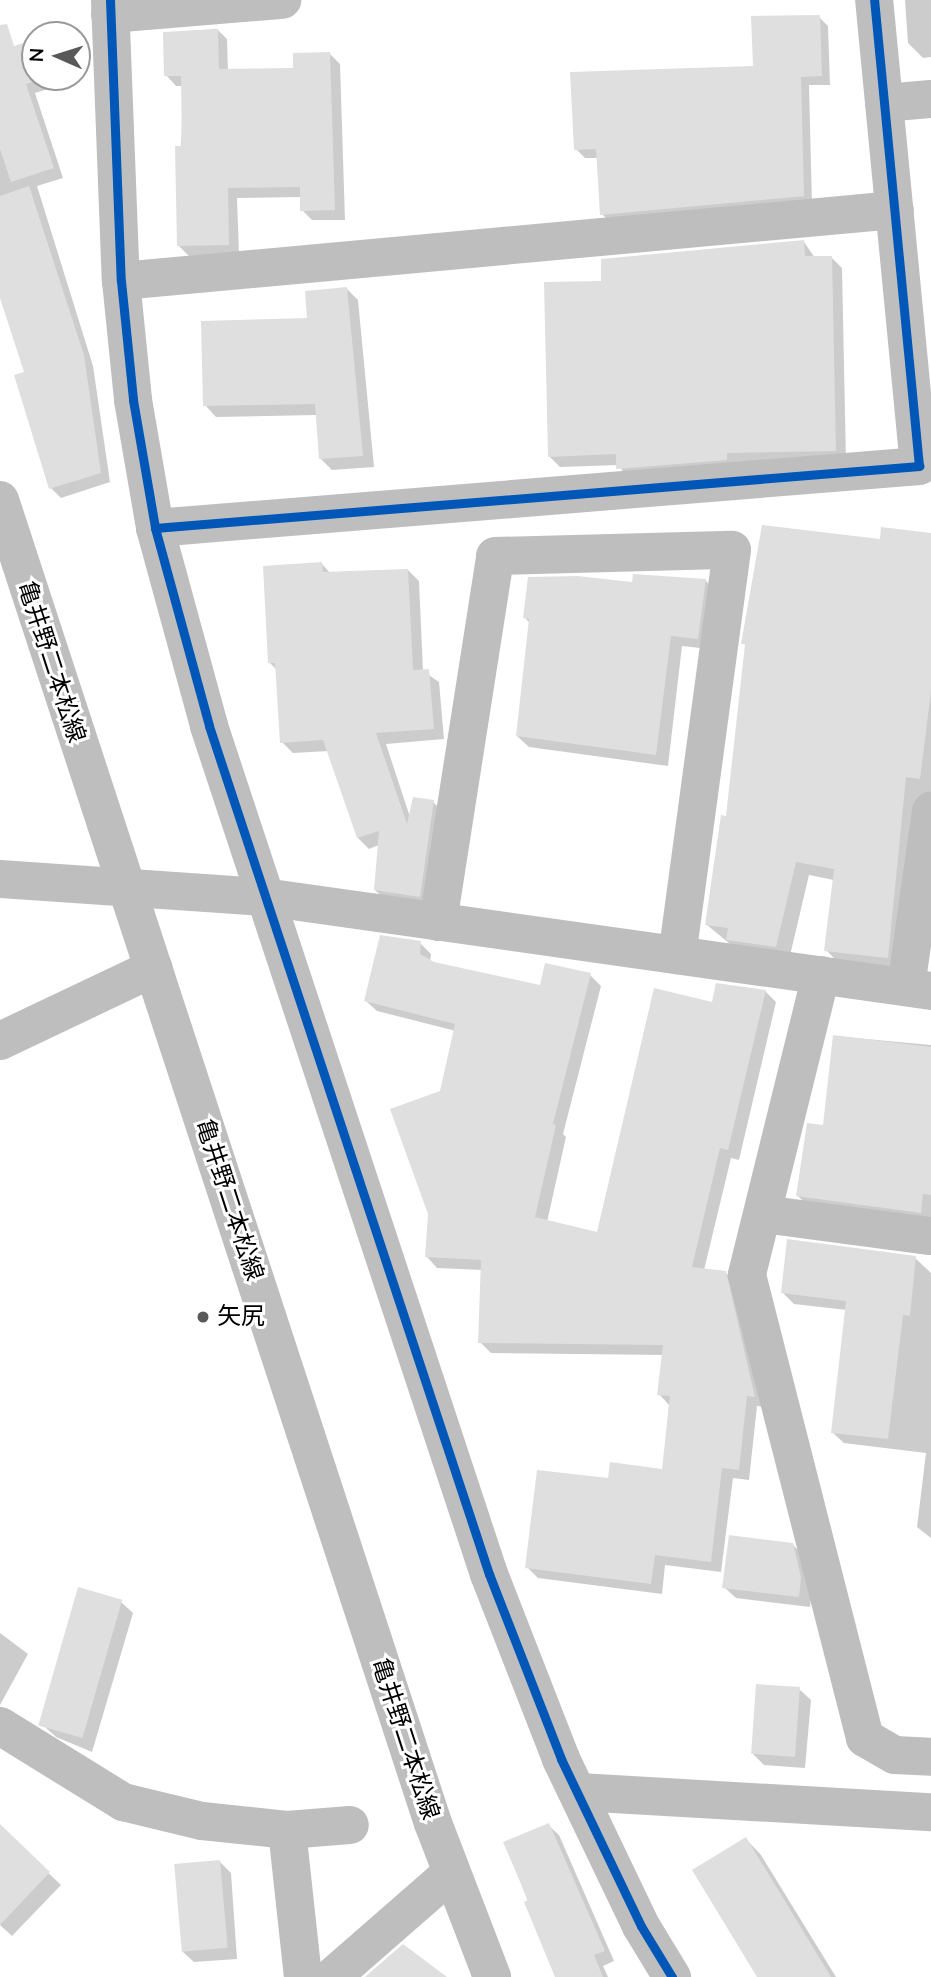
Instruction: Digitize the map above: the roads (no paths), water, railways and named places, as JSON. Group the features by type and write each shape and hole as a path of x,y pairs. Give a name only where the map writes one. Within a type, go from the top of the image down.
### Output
{"street":[{"path":"282,0 110,7 121,281 133,400 155,528 209,726 489,1574 561,1759 641,1926 671,1977"},
{"path":"155,528 919,466 920,366 895,210 874,0"},
{"path":"884,103 931,99"},
{"path":"121,281 895,210"},
{"name":"亀井野二本松線","path":"0,500 450,1874 492,1977"},
{"path":"438,922 495,556 732,550 677,955"},
{"path":"0,879 264,897 918,989 931,811"},
{"path":"0,1041 154,968"},
{"path":"821,975 747,1275 865,1738 895,1755 931,1757"},
{"path":"763,1214 931,1236"},
{"path":"0,1726 123,1802 202,1821 288,1830 351,1825"},
{"path":"579,1792 931,1812"},
{"path":"288,1830 303,1977"},
{"path":"332,1977 450,1874"}],"place":[{"name":"矢尻","path":"203,1317"}]}
